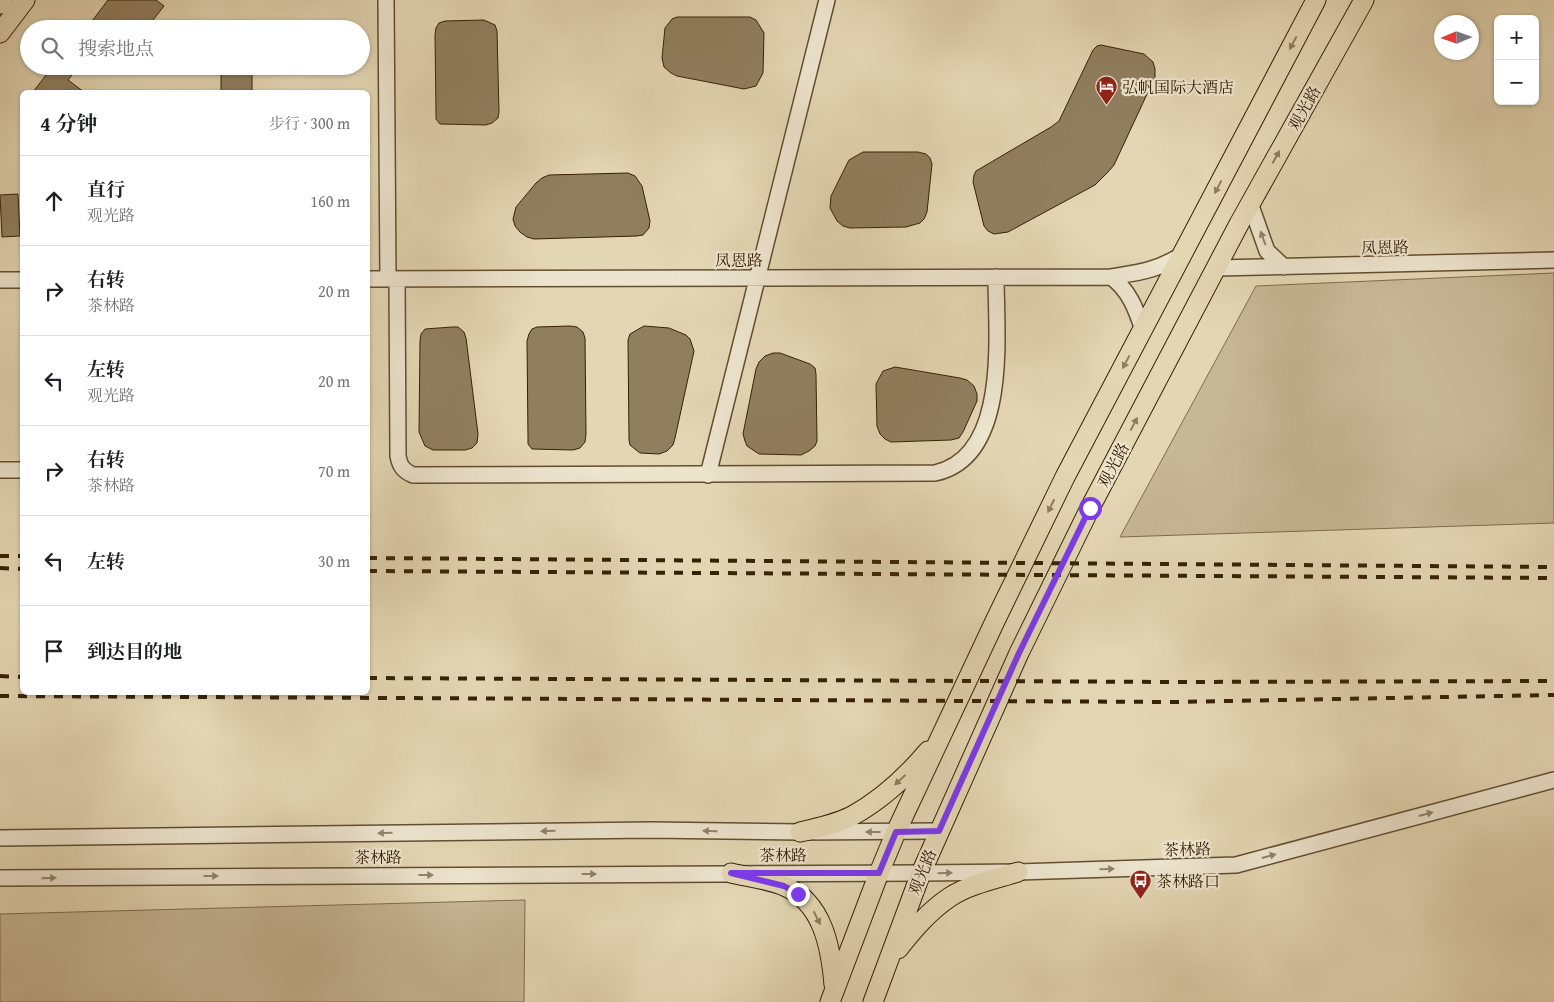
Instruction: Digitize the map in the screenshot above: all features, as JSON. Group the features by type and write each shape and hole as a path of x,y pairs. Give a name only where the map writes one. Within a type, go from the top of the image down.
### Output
{"main road":[{"path":"0,4 3,0"},
{"path":"0,33 25,0"},
{"path":"832,997 896,832 996,619 1065,477 1316,0"},
{"name":"观光路","path":"873,1002 921,873 1019,653 1086,517 1216,268 1364,0"},
{"path":"800,832 825,826 851,816 871,804 891,789 907,773 944,730"},
{"path":"885,966 907,937 928,914 951,896 975,885 1018,872"},
{"path":"731,873 784,886 798,894 812,908 828,941 832,964 832,997"}],"street":[{"path":"386,0 398,456 400,465 405,471 413,475 935,473 949,470 961,462 979,437 988,419 994,398 996,375 996,277"},
{"path":"708,474 828,0"},
{"path":"1250,204 1268,251 1284,267"},
{"name":"凤恩路","path":"370,279 1111,277 1133,274 1162,266 1182,255"},
{"name":"凤恩路","path":"1216,268 1554,260"},
{"path":"1111,277 1118,282 1133,302 1143,330"},
{"path":"0,280 20,280"},
{"path":"0,470 20,470"},
{"name":"茶林路","path":"0,878 1018,872 1236,865 1554,780"},
{"name":"茶林路","path":"0,838 650,830 939,831"}],"shaded area":[{"path":"1554,273 1554,523 1120,537 1256,286"},
{"path":"525,900 524,1002 0,1002 0,914"}],"building":[{"path":"108,0 156,0 164,6 153,20 93,20"},
{"path":"677,17 750,17 756,20 764,33 763,73 756,86 744,89 677,76 664,67 662,58 665,28 672,19"},
{"path":"484,20 495,25 497,31 498,118 486,125 440,124 436,119 436,28 439,23 445,21"},
{"path":"1101,45 1144,54 1153,62 1155,69 1155,77 1114,165 1095,185 1008,232 994,234 988,231 984,226 973,182 976,171 1059,121 1093,50"},
{"path":"46,75 72,75 68,80 81,90 35,90"},
{"path":"221,75 252,75 252,90 221,90"},
{"path":"863,152 918,152 926,154 930,158 932,164 927,212 920,223 906,227 850,228 843,226 837,221 830,208 831,196 849,160"},
{"path":"628,173 635,176 642,186 650,221 649,228 643,235 534,239 527,237 515,226 513,219 516,207 542,178 549,175"},
{"path":"18,194 20,236 2,237 0,195"},
{"path":"644,326 669,328 686,335 690,339 694,351 673,445 667,451 659,454 640,453 630,445 629,440 628,340 630,334"},
{"path":"458,327 464,332 466,338 478,434 477,443 472,448 465,450 433,450 425,446 419,432 421,334 425,329"},
{"path":"537,327 577,327 583,332 585,338 585,442 580,448 573,450 532,449 528,444 527,341 529,334 532,329"},
{"path":"780,353 810,364 815,368 817,441 815,446 801,455 759,454 747,446 743,434 756,369 759,362 765,356"},
{"path":"895,367 960,378 967,380 974,386 977,401 959,438 951,440 891,442 880,434 877,426 876,384 883,371"}],"railway":[{"path":"0,556 20,556"},
{"path":"370,558 1554,567"},
{"path":"0,568 20,569"},
{"path":"370,571 1554,578"},
{"path":"0,676 20,677"},
{"path":"370,678 1174,682 1554,681"},
{"path":"0,696 1174,702 1554,695"}],"place":[{"name":"弘帆国际大酒店","path":"1106,106"},
{"name":"茶林路口","path":"1140,900"}],"route":[{"path":"798,894 784,886 731,873 879,873 896,832 939,831 1019,653 1090,508"}]}
